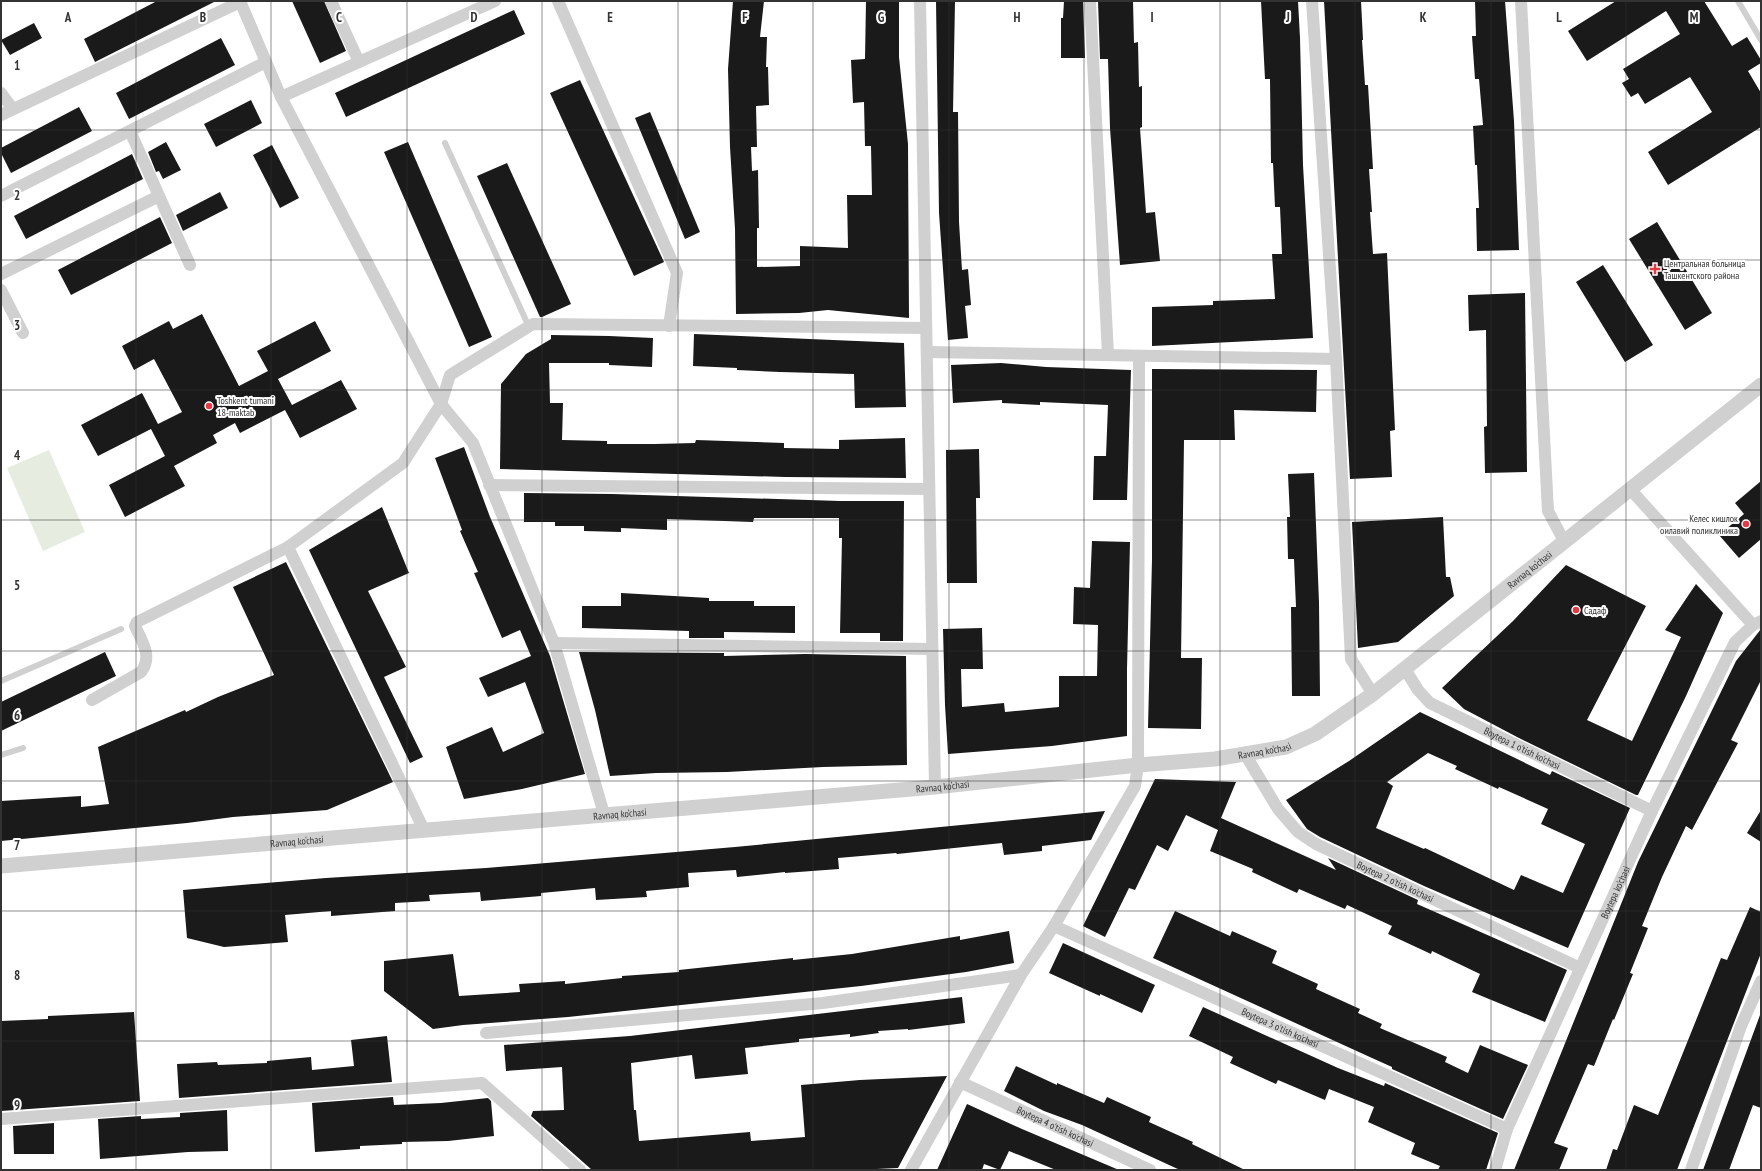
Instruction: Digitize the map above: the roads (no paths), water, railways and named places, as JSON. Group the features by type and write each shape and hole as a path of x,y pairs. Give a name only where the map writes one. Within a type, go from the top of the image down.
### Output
{"street":[{"path":"1,115 240,1 281,97 441,404 473,443 554,643 604,814"},
{"path":"330,1 359,62"},
{"path":"281,97 495,1"},
{"path":"558,1 677,273 669,326"},
{"path":"920,1 935,787"},
{"path":"1090,1 1108,355"},
{"path":"1312,1 1336,359 1351,659 1373,694"},
{"path":"1521,1 1548,512 1564,541"},
{"path":"1,196 266,62"},
{"path":"1,93 13,110"},
{"path":"130,131 190,265"},
{"path":"1,274 159,196"},
{"path":"1,290 23,333"},
{"path":"92,700 141,672 145,667 148,655 135,626 137,622 288,547 403,463 441,404 450,375 533,324 926,328"},
{"path":"927,352 1108,355 1139,357 1336,359"},
{"path":"911,1170 1021,975 1054,926 1135,786 1138,765 1139,357"},
{"name":"Ravnaq ko‘chasi","path":"1,866 935,787 1138,765 1215,759 1286,746 1315,734 1373,694 1761,384"},
{"path":"489,484 929,489"},
{"path":"1630,489 1757,623"},
{"path":"288,547 424,830"},
{"name":"Boytepa ko'chasi","path":"1495,1170 1507,1129 1652,811 1735,642 1757,623"},
{"path":"554,643 932,649"},
{"name":"Boytepa 1 o'tish ko'chasi","path":"1405,669 1418,690 1430,703 1652,811"},
{"name":"Boytepa 2 o'tish ko'chasi","path":"1245,754 1278,809 1298,832 1316,844 1580,968"},
{"name":"Boytepa 3 o'tish ko'chasi","path":"1054,926 1507,1129"},
{"path":"486,1032 823,1003 1021,975"},
{"path":"1691,1170 1741,1026 1761,981"},
{"name":"Boytepa 4 o'tish ko'chasi","path":"960,1082 1150,1170"},
{"path":"1,1119 482,1083 580,1170"}],"lane":[{"path":"1738,1 1761,40"},
{"path":"445,143 529,327"},
{"path":"1,682 121,629"},
{"path":"1,755 23,748"}],"place":[{"name":"Центральная больница Ташкентского района","path":"1655,269"},
{"name":"Toshkent tumani 18-maktab","path":"209,406"},
{"name":"Келес кишлок оилавий поликлиника","path":"1746,524"},
{"name":"Садаф","path":"1576,610"}]}
